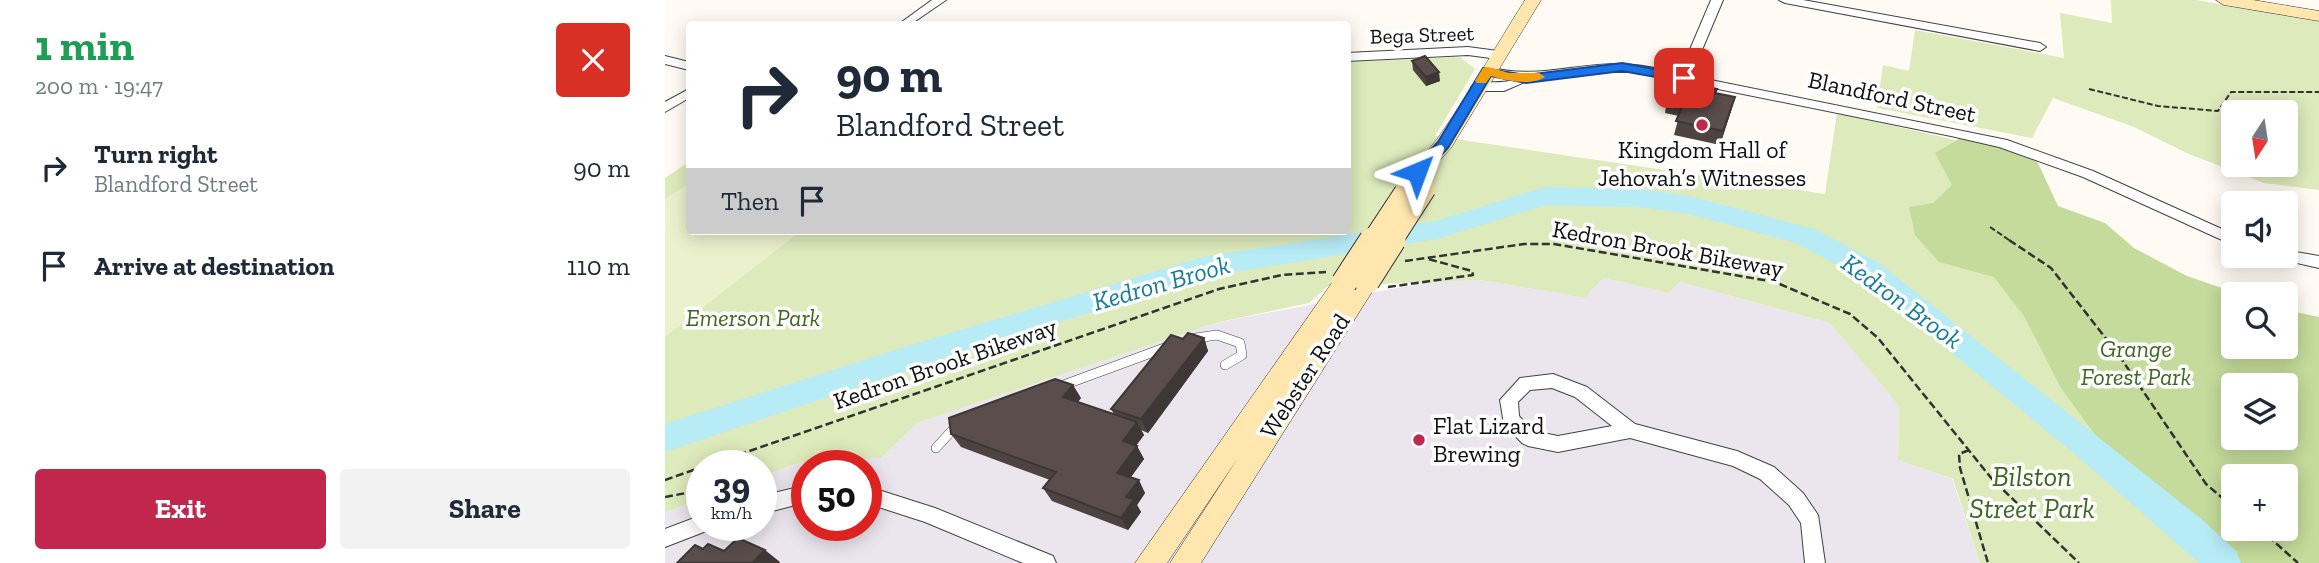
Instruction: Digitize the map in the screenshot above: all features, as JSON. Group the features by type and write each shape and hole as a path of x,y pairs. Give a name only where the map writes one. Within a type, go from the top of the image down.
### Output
{"main road":[{"path":"1357,281 1404,192 1417,172 1444,145 1533,0"},
{"path":"2224,0 2319,16"},
{"path":"2275,0 2319,7"},
{"name":"Webster Road","path":"1150,563 1426,189 1438,171 1444,145"},
{"name":"Webster Road","path":"1185,563 1357,281"}],"street":[{"path":"908,21 940,0"},
{"path":"1684,78 1717,0"},
{"path":"1785,0 2040,47"},
{"name":"Bega Street","path":"1351,57 1468,51 1488,71"},
{"path":"665,60 686,65"},
{"name":"Blandford Street","path":"1488,71 1504,87 1526,79 1612,67 1684,78 2002,143 2088,174 2221,235"},
{"name":"Blandford Street","path":"1488,71 1526,79"},
{"path":"665,108 686,95"},
{"path":"2298,258 2319,262"},
{"path":"1630,430 1558,444 1528,438 1510,419 1509,400 1526,383 1553,381 1581,392 1630,430 1737,459 1767,473 1796,499 1811,521 1815,563"},
{"path":"882,499 928,514 1046,563"},
{"path":"665,538 686,530"}],"lane":[{"path":"1049,390 1192,337 1217,335 1240,343 1243,356 1240,360 1225,365"},
{"path":"936,448 958,424 971,419"}],"path":[{"path":"2089,89 2158,106 2218,111 2231,92 2319,92"},
{"path":"1990,227 2051,268 2118,354 2206,484 2221,497"},
{"name":"Kedron Brook Bikeway","path":"1399,262 1524,244 1554,244 1775,282 1850,314 1878,338 1992,479 2079,563"},
{"name":"Kedron Brook Bikeway","path":"751,450 1219,289 1282,275 1357,281 1463,278 1474,273 1425,258"},
{"path":"1969,450 1959,454 1960,468 1988,563"},
{"name":"Kedron Brook Bikeway","path":"665,480 686,472"},
{"path":"665,498 686,493"},
{"path":"2273,541 2298,563"}],"shaded area":[{"path":"1603,278 1669,293 1680,282 1830,323 1899,406 1898,460 1952,479 1980,563 665,563 665,512 686,505 686,541 777,541 777,471 791,466 791,541 882,541 882,457 917,423 1215,323 1434,281 1480,280 1585,298"}],"green space":[{"path":"2111,0 2196,0 2319,21 2319,190 2264,183 2248,177 2298,177 2298,100 2221,100 2221,166 2134,127 2053,98 2032,138 1877,108 1883,65 1909,71 1915,30 2064,58 2060,13 2112,23"},
{"path":"1460,57 1475,69 1435,136 1825,194 1837,113 2021,155 2026,208 2221,338 2221,359 2287,359 2289,373 2221,373 2221,450 2298,450 2298,429 2319,563 1980,563 1953,479 1898,460 1899,406 1830,323 1680,282 1669,293 1603,278 1585,298 1480,280 1328,286 1309,303 1215,323 917,423 882,457 882,450 791,450 791,466 777,471 777,450 686,450 686,505 665,512 665,178 686,164 686,235 1351,235 1351,62"},
{"name":"Grange Forest Park","path":"1962,137 2036,159 2058,206 2105,223 2134,248 2187,276 2221,288 2221,359 2298,359 2298,313 2319,317 2319,563 2233,563 2178,505 2130,469 2098,439 2061,388 2024,316 1994,277 1939,262 1915,235 1909,207 1933,203 1952,185 1935,153"},
{"path":"686,185 686,235 796,235 665,337 665,199"}],"building":[{"path":"1425,56 1439,72 1426,77 1412,61"},
{"path":"1702,86 1717,89 1715,93 1735,97 1723,131 1676,121 1684,102 1667,99 1670,92 1687,96 1690,88 1700,90"},
{"path":"1188,333 1204,338 1141,419 1111,409 1171,335 1183,339"},
{"path":"1055,379 1073,385 1063,397 1137,422 1123,441 1137,446 1117,473 1139,480 1126,497 1134,499 1121,518 1043,488 1056,472 951,434 949,418"},
{"path":"735,541 745,541 765,550 752,563 677,563 695,545 703,549 708,544 724,551"}],"waterway":[{"name":"Kedron Brook","path":"665,438 908,358 1203,267 1437,230 1545,196 1639,198 1689,205 1805,236 1869,270 2088,445 2193,533 2223,563"}],"slow traffic":[{"path":"1482,81 1488,71 1507,77 1539,77"}],"place":[{"name":"Kingdom Hall of Jehovah’s Witnesses","path":"1702,125"},
{"name":"Flat Lizard Brewing","path":"1419,440"}],"route":[{"path":"1417,172 1444,145 1488,71 1526,79 1622,67 1684,78"}],"park label":[{"name":"Emerson Park","path":"753,318"},
{"name":"Bilston Street Park","path":"2032,492"}]}
